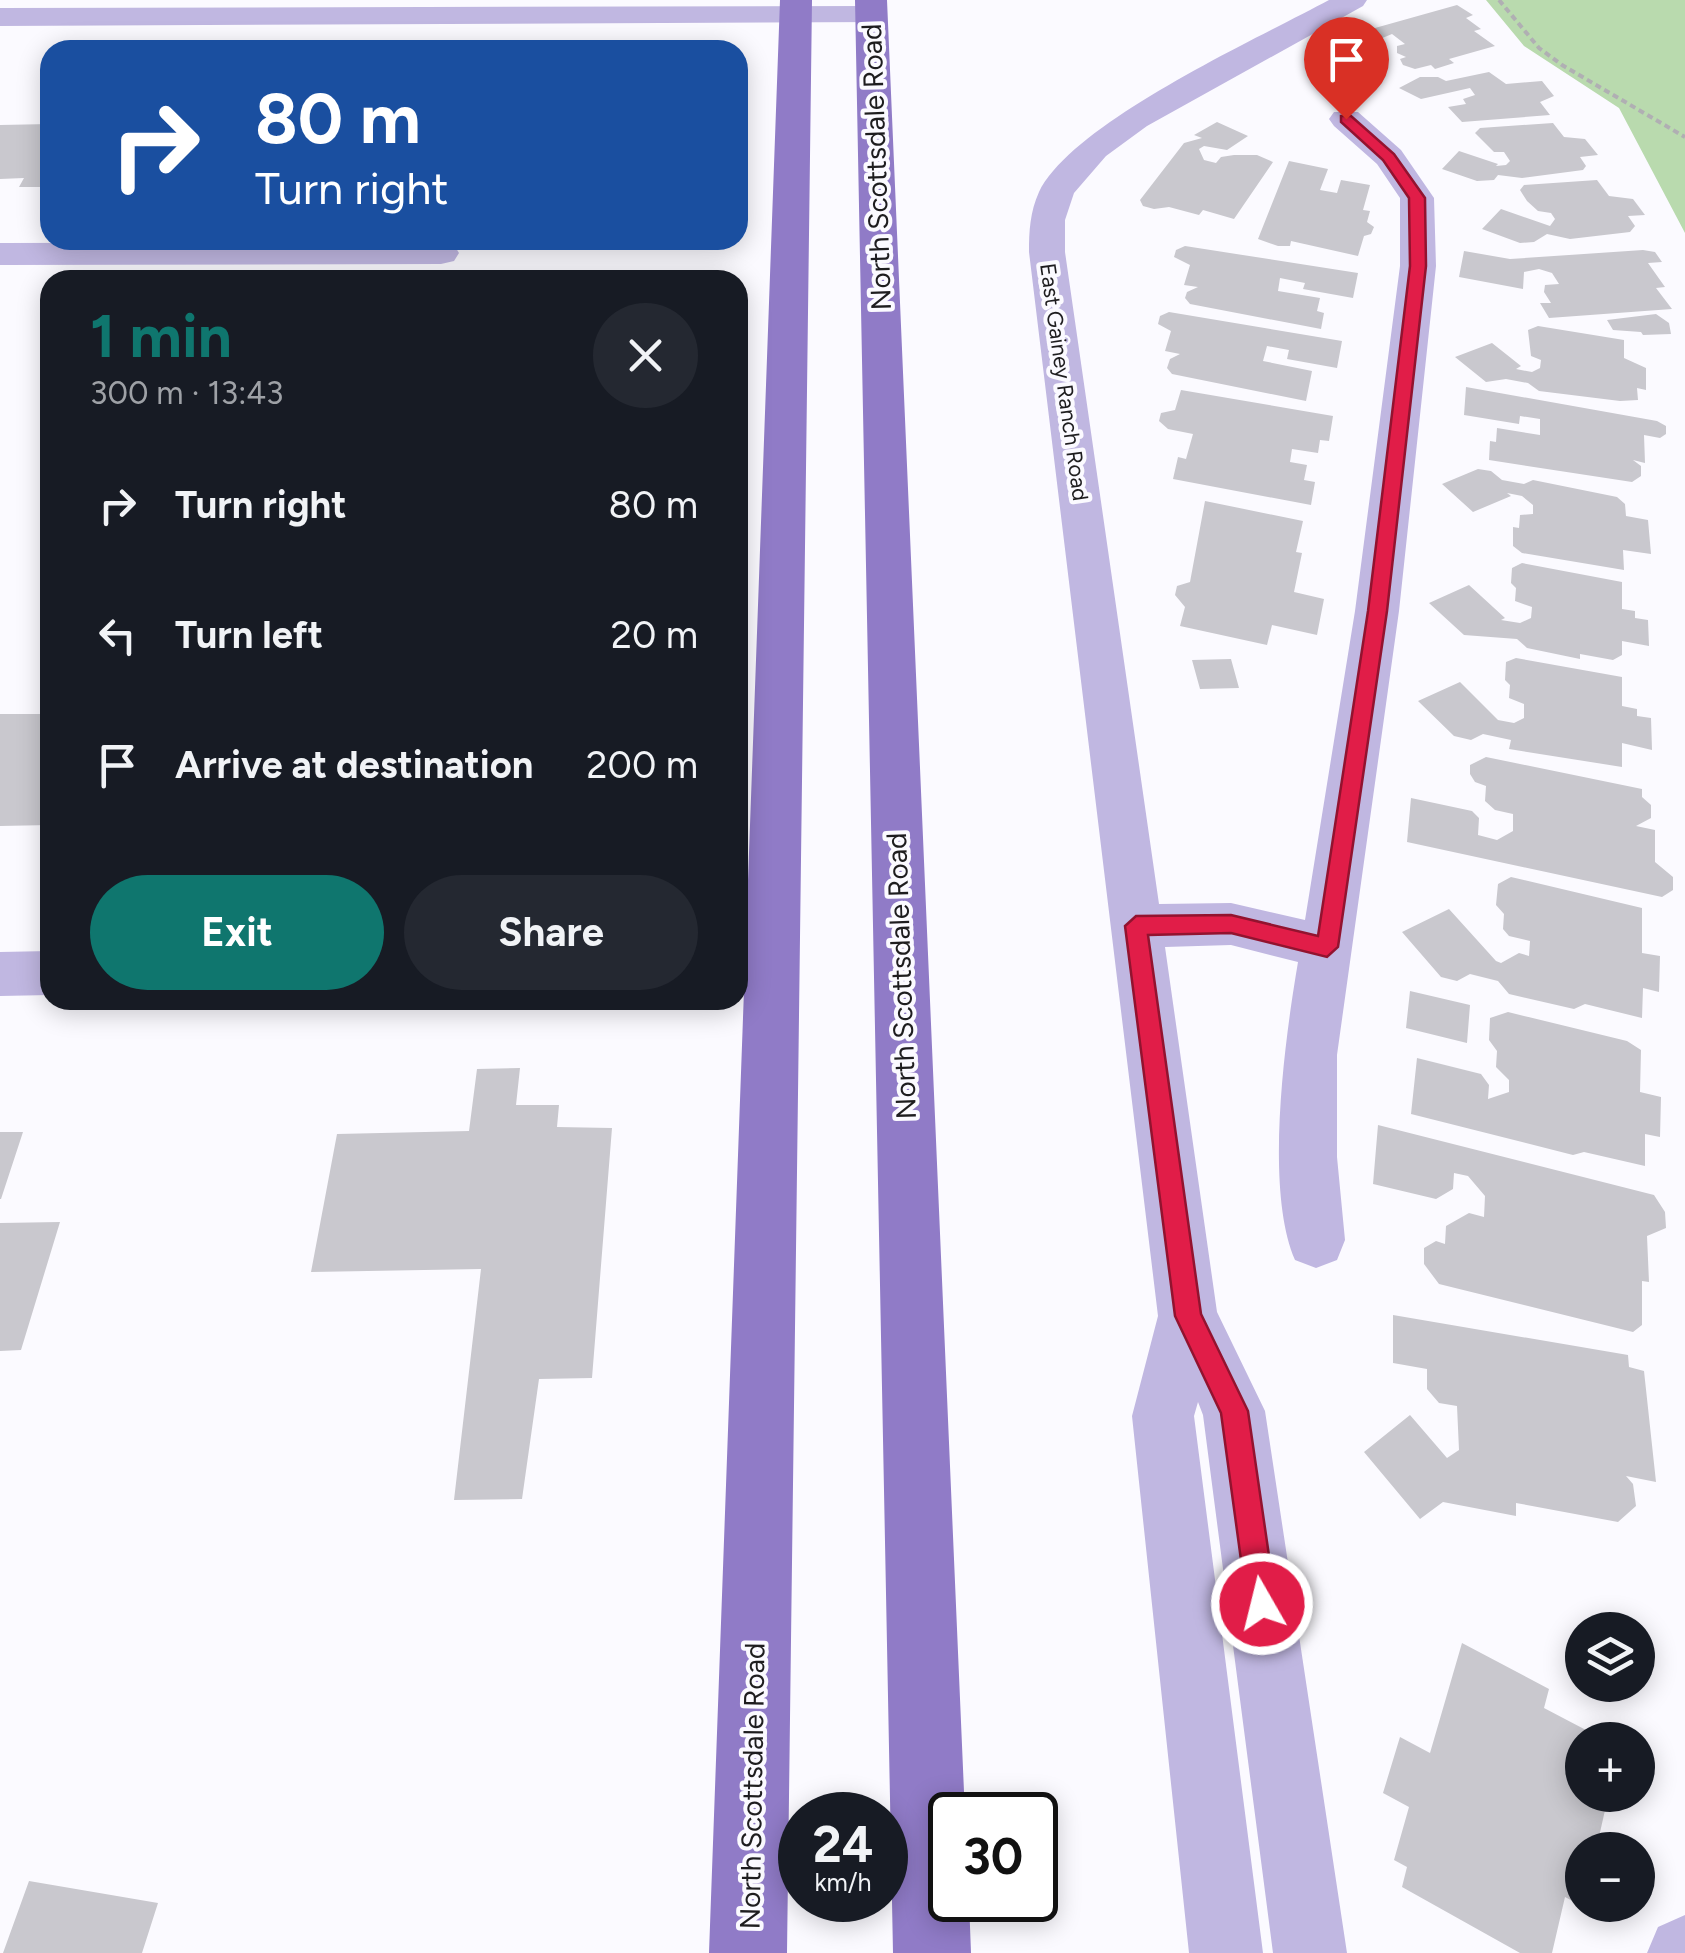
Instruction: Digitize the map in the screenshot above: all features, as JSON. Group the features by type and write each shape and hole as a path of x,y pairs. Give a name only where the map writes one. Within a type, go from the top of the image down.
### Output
{"main road":[{"name":"North Scottsdale Road","path":"748,1953 796,8"},
{"name":"North Scottsdale Road","path":"871,8 932,1953"}],"street":[{"name":"East Gainey Ranch Road","path":"1310,1953 1234,1411 1188,1316 1047,252 1047,220 1057,190 1094,149 1135,120 1352,0"},
{"path":"0,16 871,8"},
{"path":"1316,1240 1310,1157 1310,1055 1377,611 1418,266 1417,198 1388,157 1346,119"},
{"path":"0,254 441,253"},
{"path":"1136,926 1231,924 1327,947"},
{"path":"0,974 40,973"},
{"name":"East Gainey Ranch Road","path":"1188,1316 1163,1416 1226,1953"}],"path":[{"path":"1499,0 1538,48 1685,138"}],"green space":[{"path":"1486,0 1685,0 1685,233 1619,108 1524,46"}],"building":[{"path":"1457,5 1473,15 1466,18 1481,29 1474,31 1495,46 1449,59 1454,63 1435,69 1431,65 1415,69 1403,65 1400,59 1406,57 1397,53 1397,46 1405,44 1392,34 1368,44 1382,51 1356,66 1329,53 1375,28"},
{"path":"1489,72 1506,84 1542,81 1554,96 1540,102 1550,115 1462,122 1448,107 1466,104 1463,99 1475,95 1470,88 1421,99 1399,88 1420,77 1446,81"},
{"path":"1217,122 1248,136 1227,150 1204,146 1199,149 1204,160 1216,163 1221,157 1257,155 1273,162 1234,219 1203,210 1199,215 1169,207 1143,206 1140,200 1184,143 1202,138 1194,135"},
{"path":"1553,123 1564,137 1585,139 1598,155 1580,157 1586,166 1583,170 1522,178 1498,175 1494,180 1477,181 1442,169 1459,151 1496,166 1510,161 1504,152 1494,152 1475,133 1480,128"},
{"path":"40,124 40,187 19,187 24,178 0,179 0,125"},
{"path":"1289,161 1328,169 1320,190 1337,193 1341,180 1370,185 1363,210 1370,211 1367,222 1374,227 1371,234 1364,236 1358,256 1291,241 1290,246 1278,246 1258,239"},
{"path":"1597,180 1609,196 1633,199 1645,215 1628,216 1635,226 1630,232 1570,239 1547,234 1534,242 1520,243 1482,229 1501,209 1550,226 1555,219 1527,201 1520,190 1524,185"},
{"path":"1185,246 1358,273 1353,298 1303,289 1305,283 1280,278 1278,291 1320,298 1317,311 1324,313 1321,329 1190,304 1185,298 1187,292 1198,287 1184,285 1190,265 1174,257 1176,250"},
{"path":"1464,251 1510,259 1655,252 1662,262 1648,263 1665,287 1656,288 1672,309 1549,318 1540,303 1551,303 1544,292 1545,285 1559,284 1552,273 1539,269 1524,272 1523,289 1459,277"},
{"path":"1169,312 1342,341 1337,368 1287,359 1289,350 1267,346 1263,361 1312,371 1306,401 1172,374 1167,368 1170,359 1180,354 1165,351 1171,331 1158,324 1160,316"},
{"path":"1656,314 1669,323 1671,334 1613,330 1607,320"},
{"path":"1538,326 1624,340 1624,358 1646,368 1646,390 1637,388 1638,400 1620,401 1539,391 1528,383 1506,379 1486,382 1455,357 1492,343 1521,366 1516,369 1532,372 1540,368 1541,360 1531,356 1528,330"},
{"path":"1466,387 1657,421 1666,426 1666,434 1660,438 1644,435 1645,463 1633,460 1641,466 1641,476 1632,482 1489,460 1490,441 1496,442 1497,428 1540,435 1540,419 1520,416 1519,424 1464,415"},
{"path":"1181,390 1333,416 1329,441 1320,440 1318,453 1292,449 1290,462 1307,465 1304,480 1315,482 1311,505 1173,479 1178,457 1186,459 1193,434 1168,429 1159,421 1161,413 1175,410"},
{"path":"1478,469 1491,471 1502,480 1524,484 1533,480 1617,497 1625,504 1626,516 1648,520 1651,554 1623,550 1624,570 1522,553 1513,546 1513,527 1519,528 1520,515 1533,514 1533,505 1522,496 1507,493 1511,496 1473,512 1442,484"},
{"path":"1205,501 1303,521 1296,552 1302,553 1294,592 1324,599 1317,635 1272,625 1267,645 1180,626 1185,607 1175,595 1177,586 1190,582"},
{"path":"1522,563 1622,582 1622,609 1635,611 1635,618 1648,620 1649,646 1622,641 1622,655 1613,660 1580,654 1580,659 1527,648 1517,639 1464,635 1429,603 1469,585 1505,618 1501,620 1520,623 1531,618 1532,607 1515,601 1512,568"},
{"path":"1516,658 1622,677 1622,706 1637,709 1637,716 1651,718 1652,750 1622,743 1622,767 1509,749 1511,740 1483,734 1471,740 1454,736 1418,701 1460,682 1498,720 1514,723 1524,718 1524,704 1509,698 1510,685 1505,680 1506,662"},
{"path":"1231,659 1239,688 1200,689 1192,660"},
{"path":"0,714 40,714 40,825 0,826"},
{"path":"1486,757 1642,789 1642,797 1651,805 1651,818 1636,826 1655,830 1655,862 1673,877 1673,890 1662,897 1407,842 1411,798 1472,811 1479,818 1478,835 1497,840 1513,831 1513,814 1495,810 1485,801 1486,786 1475,782 1470,774 1470,765"},
{"path":"1511,877 1642,908 1642,953 1660,956 1659,992 1643,988 1642,1018 1585,1004 1574,1009 1509,994 1498,981 1470,974 1457,981 1441,977 1402,932 1449,909 1496,961 1501,963 1519,953 1529,956 1530,941 1509,936 1503,929 1504,914 1496,905 1498,884"},
{"path":"1410,991 1470,1005 1467,1043 1406,1028"},
{"path":"1508,1012 1627,1041 1641,1050 1640,1092 1661,1097 1660,1137 1645,1134 1645,1166 1584,1152 1573,1155 1411,1114 1417,1058 1481,1074 1489,1085 1488,1099 1509,1092 1509,1080 1496,1067 1497,1051 1489,1040 1490,1018"},
{"path":"520,1068 516,1105 559,1105 557,1127 612,1128 592,1378 539,1379 522,1499 454,1500 481,1269 311,1272 337,1134 469,1131 477,1069"},
{"path":"1378,1125 1654,1195 1665,1212 1666,1228 1647,1236 1649,1282 1642,1281 1642,1325 1633,1332 1439,1284 1424,1264 1424,1248 1436,1241 1445,1244 1446,1226 1469,1213 1484,1217 1485,1196 1468,1176 1454,1173 1453,1189 1436,1199 1373,1184"},
{"path":"0,1132 23,1132 1,1199 0,1199"},
{"path":"60,1222 21,1350 0,1351 0,1223"},
{"path":"1393,1315 1628,1355 1629,1367 1644,1371 1656,1482 1626,1476 1633,1484 1636,1506 1618,1522 1516,1503 1516,1516 1443,1502 1420,1519 1364,1452 1410,1415 1447,1458 1459,1450 1457,1406 1439,1403 1427,1389 1427,1369 1393,1363"},
{"path":"1462,1643 1549,1689 1544,1708 1571,1722 1565,1722 1565,1812 1605,1812 1600,1832 1565,1832 1565,1897 1552,1953 1520,1953 1402,1887 1407,1867 1394,1860 1409,1807 1383,1793 1400,1737 1430,1753"},
{"path":"29,1881 158,1903 142,1953 3,1953"}],"route":[{"path":"1262,1604 1234,1411 1188,1316 1136,926 1231,924 1327,947 1377,611 1418,266 1417,198 1388,157 1346,119"}]}
